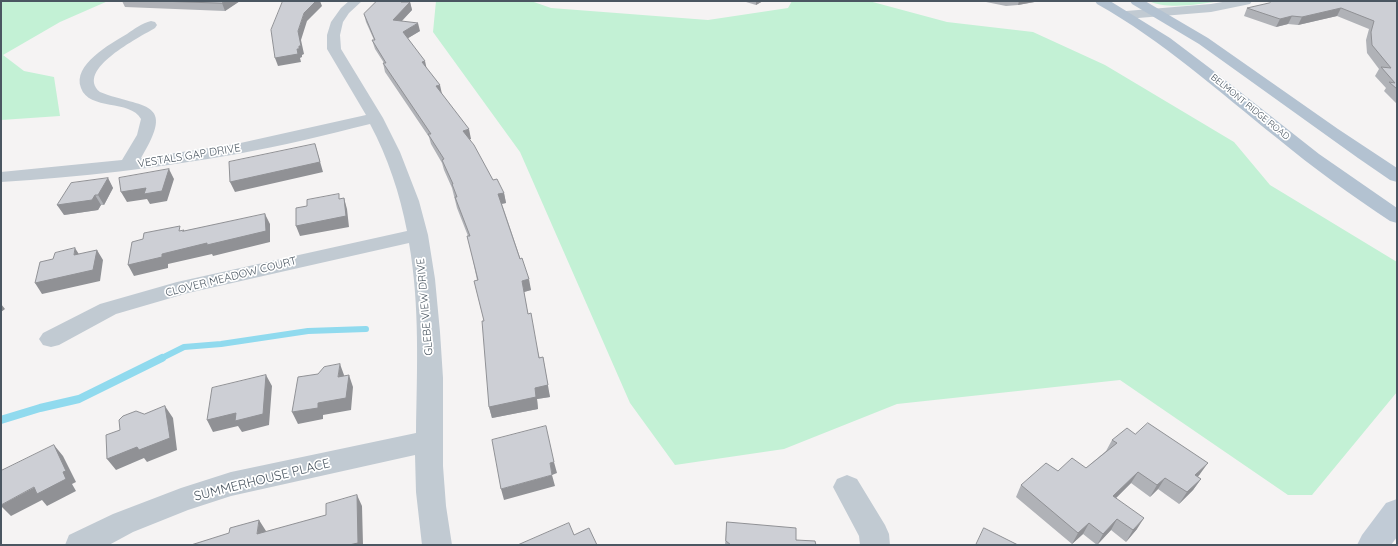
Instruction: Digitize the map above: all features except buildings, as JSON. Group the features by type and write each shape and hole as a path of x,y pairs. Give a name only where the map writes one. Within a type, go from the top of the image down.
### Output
{"main road":[{"name":"BELMONT RIDGE ROAD","path":"1101,1 1126,15 1175,48 1227,87 1318,163 1397,218"},
{"path":"1136,1 1158,12 1229,58 1363,155 1397,176"},
{"path":"1373,545 1390,519 1397,512"}],"street":[{"name":"GLEBE VIEW DRIVE","path":"356,1 344,12 337,22 333,30 332,40 334,49 375,118 392,153 404,183 418,235 427,296 430,359 429,482 437,545"},
{"path":"1126,15 1223,7 1246,1"},
{"path":"128,165 150,126 149,118 145,112 137,108 98,96 90,90 86,84 86,76 90,68 98,60 151,25"},
{"name":"VESTALS GAP DRIVE","path":"1,178 128,165 237,148 375,118"},
{"name":"CLOVER MEADOW COURT","path":"52,339 108,309 115,307 208,282 418,235"},
{"name":"SUMMERHOUSE PLACE","path":"80,545 123,523 181,500 232,484 429,441"},
{"path":"847,487 874,534 875,545"}],"green space":[{"path":"1,1 108,1 60,22 3,55 24,71 54,77 60,116 1,120"},
{"path":"436,1 531,1 551,8 708,20 788,8 792,1 869,1 947,22 1033,32 1105,65 1234,142 1270,185 1397,262 1397,392 1312,495 1288,495 1120,380 897,404 784,449 675,465 630,403 520,152 433,32"},
{"path":"1149,1 1220,1 1174,6 1156,4"}],"waterway":[{"path":"162,358 184,347 221,344 308,331 366,329"},
{"path":"1,420 40,408 79,399 162,358"}]}
